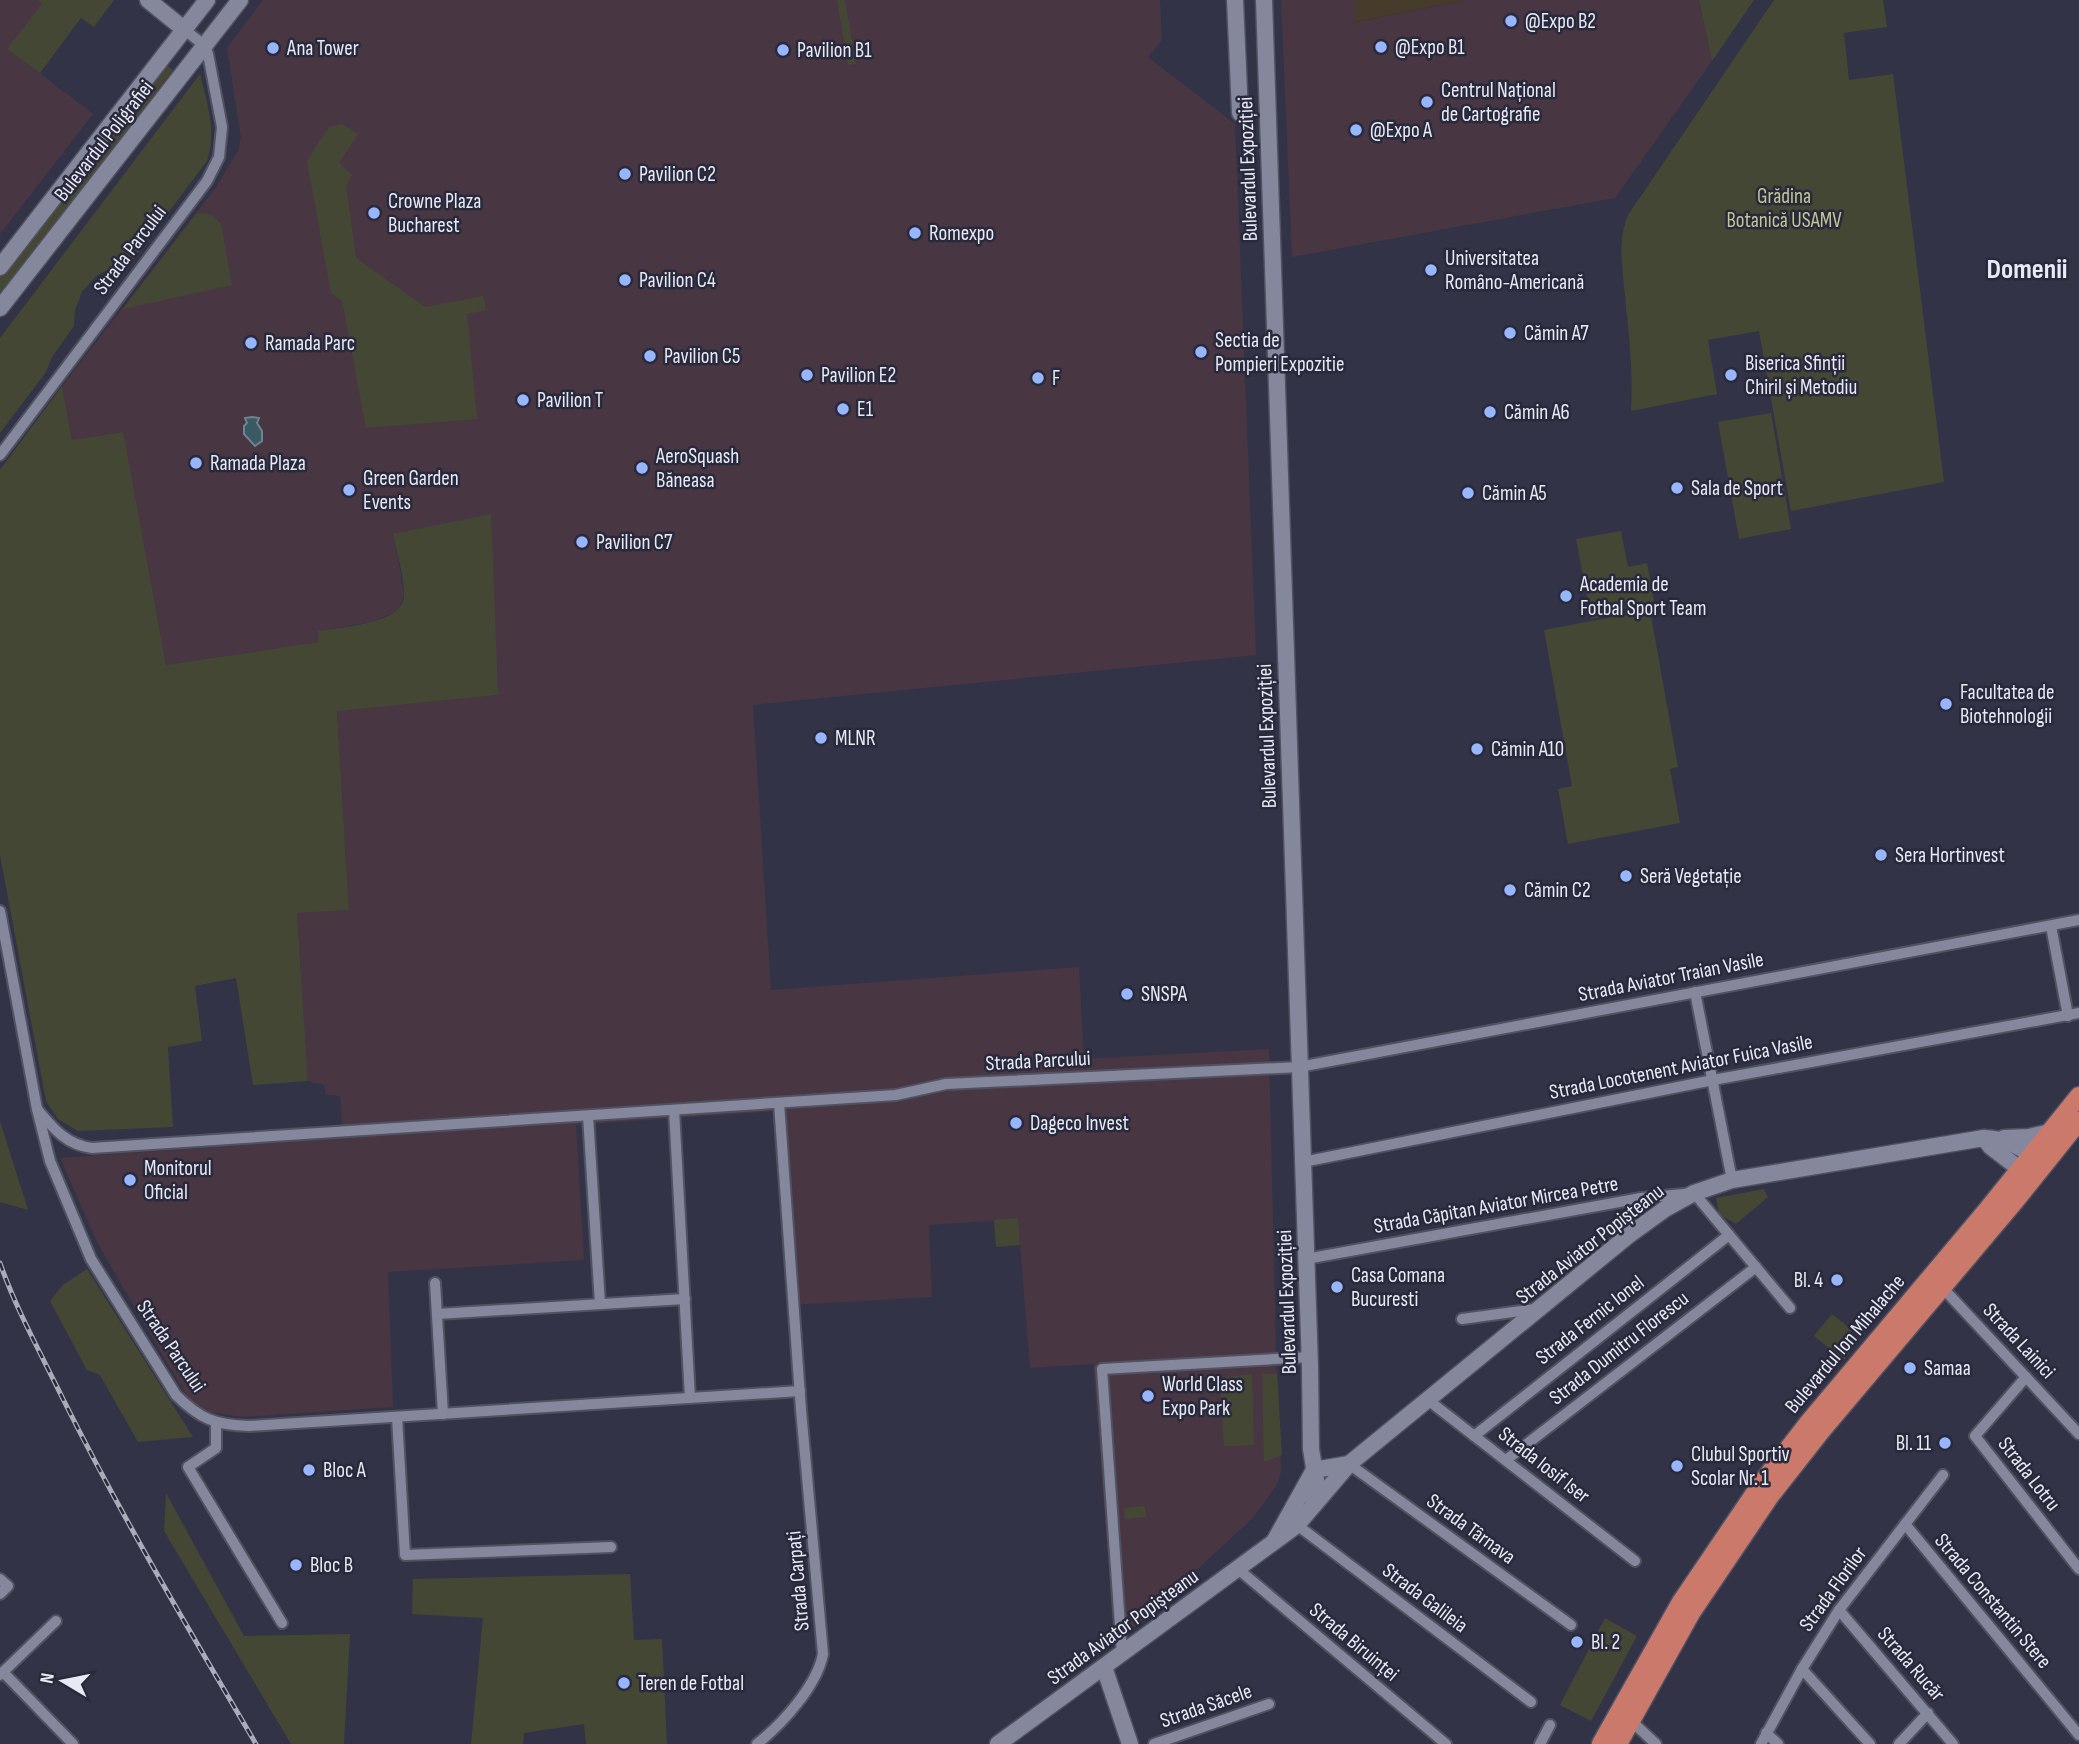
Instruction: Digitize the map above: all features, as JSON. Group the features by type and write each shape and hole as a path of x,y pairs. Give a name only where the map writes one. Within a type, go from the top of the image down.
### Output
{"main road":[{"name":"Bulevardul Ion Mihalache","path":"2032,1166 2050,1132 2079,1096"},
{"name":"Bulevardul Ion Mihalache","path":"1618,1744 1625,1716 1681,1602 1742,1509 1801,1432 1936,1282 2032,1166 2079,1121"},
{"name":"Bulevardul Ion Mihalache","path":"1601,1744 1625,1716"}],"street":[{"path":"148,0 205,46"},
{"name":"Bulevardul Poligrafiei","path":"0,267 207,0"},
{"name":"Bulevardul Poligrafiei","path":"0,308 240,0"},
{"name":"Bulevardul Expoziției","path":"1235,0 1240,113"},
{"name":"Bulevardul Expoziției","path":"1264,0 1311,1449 1317,1486 1313,1505"},
{"name":"Strada Parcului","path":"0,455 212,173 222,147 222,127 213,69 205,46"},
{"name":"Strada Parcului","path":"0,911 37,1109 50,1161 91,1259 177,1395 195,1413 216,1423 249,1426 800,1391"},
{"name":"Strada Aviator Traian Vasile","path":"1299,1067 2079,920"},
{"path":"2051,926 2073,1015"},
{"path":"1695,992 1732,1180"},
{"name":"Strada Locotenent Aviator Fuica Vasile","path":"1303,1162 1713,1080 2073,1015"},
{"name":"Strada Parcului","path":"37,1109 66,1140 75,1145 92,1148 904,1094 946,1084 1299,1067"},
{"path":"779,1103 800,1391"},
{"path":"674,1110 690,1398"},
{"path":"588,1116 600,1304"},
{"name":"Strada Aviator Popișteanu","path":"998,1744 1297,1525 1349,1464 1647,1221 1694,1192 1732,1180 1992,1138 2029,1137 2050,1132"},
{"path":"1992,1138 1991,1147 2032,1166"},
{"path":"1694,1192 1790,1308"},
{"name":"Strada Căpitan Aviator Mircea Petre","path":"1306,1259 1641,1198 1694,1192"},
{"name":"Strada Fernic Ionel","path":"1474,1436 1729,1235"},
{"name":"Strada Dumitru Florescu","path":"1506,1460 1756,1267"},
{"name":"Strada Lainici","path":"1936,1282 2079,1434"},
{"path":"435,1283 443,1414"},
{"path":"437,1314 685,1299"},
{"path":"1462,1319 1540,1308"},
{"path":"1122,1654 1102,1369 1310,1357"},
{"name":"Strada Lotru","path":"2026,1377 1975,1436 2079,1569"},
{"name":"Strada Carpați","path":"757,1744 813,1683 823,1654 800,1391"},
{"name":"Strada Iosif Iser","path":"1428,1400 1635,1561"},
{"path":"397,1417 405,1555 611,1547"},
{"path":"216,1423 216,1448 188,1467 282,1623"},
{"name":"Strada Aviator Popișteanu","path":"1273,1544 1314,1470 1349,1464"},
{"name":"Strada Târnava","path":"1349,1464 1571,1625"},
{"path":"1314,1470 1324,1481 1336,1481"},
{"name":"Strada Florilor","path":"1760,1744 1839,1610 1943,1475"},
{"name":"Strada Constantin Stere","path":"1905,1524 2079,1735"},
{"name":"Strada Galileia","path":"1297,1525 1531,1702"},
{"name":"Strada Biruinței","path":"1238,1569 1446,1744"},
{"path":"0,1579 8,1586 0,1594"},
{"name":"Strada Rucăr","path":"1839,1610 1954,1744"},
{"path":"56,1621 2,1674 73,1744"},
{"path":"1104,1667 1130,1744"},
{"path":"1802,1669 1870,1744"},
{"name":"Strada Săcele","path":"1154,1744 1269,1704"},
{"path":"1899,1744 1928,1713"},
{"path":"1625,1716 1656,1744"},
{"path":"1540,1744 1550,1726"},
{"path":"1766,1733 1778,1744"}],"shaded area":[{"path":"0,0 38,0 43,4 8,49 93,114 0,234"},
{"path":"263,0 1160,0 1162,40 1148,57 1235,124 1256,655 753,705 771,990 1079,967 1084,1059 1269,1049 1281,1472 1276,1486 1252,1519 1115,1645 1093,1364 1030,1368 1018,1219 929,1225 932,1297 788,1305 777,1111 576,1125 584,1260 388,1272 393,1407 242,1417 210,1412 189,1400 98,1244 60,1158 343,1138 340,1096 326,1095 324,1085 308,1081 297,913 349,909 337,710 498,695 394,534 404,595 399,609 393,613 372,622 318,631 320,642 166,665 122,432 72,440 62,386 214,190 238,151 241,138 227,48"},
{"path":"1281,0 1355,0 1356,22 1467,0 1699,0 1712,61 1615,198 1292,257"},
{"path":"1355,0 1467,0 1355,22"}],"green space":[{"path":"38,0 114,0 94,27 81,18 40,73 7,49 42,4"},
{"path":"837,0 845,0 856,64 848,65"},
{"path":"1699,0 1754,0 1712,61"},
{"name":"Grădina Botanică USAMV","path":"1774,0 1883,0 1887,27 1844,33 1849,80 1893,74 1944,482 1791,511 1759,331 1708,340 1717,394 1631,411 1631,359 1622,261 1622,237 1628,215"},
{"path":"163,62 173,70 0,295 0,273"},
{"path":"200,74 211,128 207,161 125,270 122,262 96,276 82,292 75,310 74,326 52,357 46,372 0,433 0,338"},
{"path":"342,124 358,134 339,163 352,175 346,186 356,258 425,307 483,296 486,310 467,314 477,419 366,428 342,301 331,293 307,161 329,127"},
{"path":"206,213 221,224 232,285 123,309 196,214"},
{"path":"62,386 72,440 123,432 166,665 319,642 318,631 383,618 401,605 404,595 402,572 393,534 491,514 498,695 337,711 349,910 297,913 308,1081 253,1085 236,978 195,986 202,1041 168,1047 173,1127 78,1131 58,1119 46,1101 0,855 0,470"},
{"path":"1771,413 1791,529 1739,539 1718,422"},
{"path":"1621,531 1628,567 1647,563 1655,607 1591,619 1576,539"},
{"path":"1650,610 1678,767 1670,769 1680,823 1568,844 1558,789 1572,786 1544,630"},
{"path":"0,1121 28,1210 0,1202"},
{"path":"1764,1189 1768,1197 1736,1224 1719,1214 1716,1198"},
{"path":"1018,1218 1020,1245 996,1247 994,1220"},
{"path":"87,1269 193,1437 138,1442 100,1375 87,1370 50,1301 63,1285"},
{"path":"1832,1314 1861,1337 1844,1360 1814,1336"},
{"path":"1252,1374 1254,1445 1224,1446 1220,1378"},
{"path":"1262,1374 1277,1374 1282,1455 1264,1462"},
{"path":"166,1493 244,1636 350,1634 344,1744 291,1744 164,1531"},
{"path":"1145,1506 1146,1517 1125,1519 1124,1508"},
{"path":"630,1574 634,1640 662,1639 667,1744 586,1744 584,1724 524,1733 523,1744 471,1744 483,1618 412,1614 413,1579"},
{"path":"1605,1618 1637,1636 1591,1721 1560,1705"}],"water":[{"path":"245,418 259,418 257,423 262,431 262,441 255,446 244,434 244,426 247,423"}],"railway":[{"path":"0,1263 29,1331 85,1443 156,1573 256,1744"}],"place":[{"name":"@Expo B2","path":"1511,21"},
{"name":"@Expo B1","path":"1381,47"},
{"name":"Ana Tower","path":"273,48"},
{"name":"Pavilion B1","path":"783,50"},
{"name":"Centrul Național de Cartografie","path":"1427,102"},
{"name":"@Expo A","path":"1356,130"},
{"name":"Pavilion C2","path":"625,174"},
{"name":"Crowne Plaza Bucharest","path":"374,213"},
{"name":"Romexpo","path":"915,233"},
{"name":"Universitatea Româno-Americană","path":"1431,270"},
{"name":"Pavilion C4","path":"625,280"},
{"name":"Cămin A7","path":"1510,333"},
{"name":"Ramada Parc","path":"251,343"},
{"name":"Sectia de Pompieri Expozitie","path":"1201,352"},
{"name":"Pavilion C5","path":"650,356"},
{"name":"Pavilion E2","path":"807,375"},
{"name":"Biserica Sfinții Chiril și Metodiu","path":"1731,375"},
{"name":"F","path":"1038,378"},
{"name":"Pavilion T","path":"523,400"},
{"name":"E1","path":"843,409"},
{"name":"Cămin A6","path":"1490,412"},
{"name":"Ramada Plaza","path":"196,463"},
{"name":"AeroSquash Băneasa","path":"642,468"},
{"name":"Sala de Sport","path":"1677,488"},
{"name":"Green Garden Events","path":"349,490"},
{"name":"Cămin A5","path":"1468,493"},
{"name":"Pavilion C7","path":"582,542"},
{"name":"Academia de Fotbal Sport Team","path":"1566,596"},
{"name":"Facultatea de Biotehnologii","path":"1946,704"},
{"name":"MLNR","path":"821,738"},
{"name":"Cămin A10","path":"1477,749"},
{"name":"Sera Hortinvest","path":"1881,855"},
{"name":"Seră Vegetație","path":"1626,876"},
{"name":"Cămin C2","path":"1510,890"},
{"name":"SNSPA","path":"1127,994"},
{"name":"Dageco Invest","path":"1016,1123"},
{"name":"Monitorul Oficial","path":"130,1180"},
{"name":"Bl. 4","path":"1837,1280"},
{"name":"Casa Comana Bucuresti","path":"1337,1287"},
{"name":"Samaa","path":"1910,1368"},
{"name":"World Class Expo Park","path":"1148,1396"},
{"name":"Bl. 11","path":"1945,1443"},
{"name":"Clubul Sportiv Scolar Nr. 1","path":"1677,1466"},
{"name":"Bloc A","path":"309,1470"},
{"name":"Bloc B","path":"296,1565"},
{"name":"Bl. 2","path":"1577,1642"},
{"name":"Teren de Fotbal","path":"624,1683"}],"district":[{"name":"Domenii","path":"2027,269"}]}
